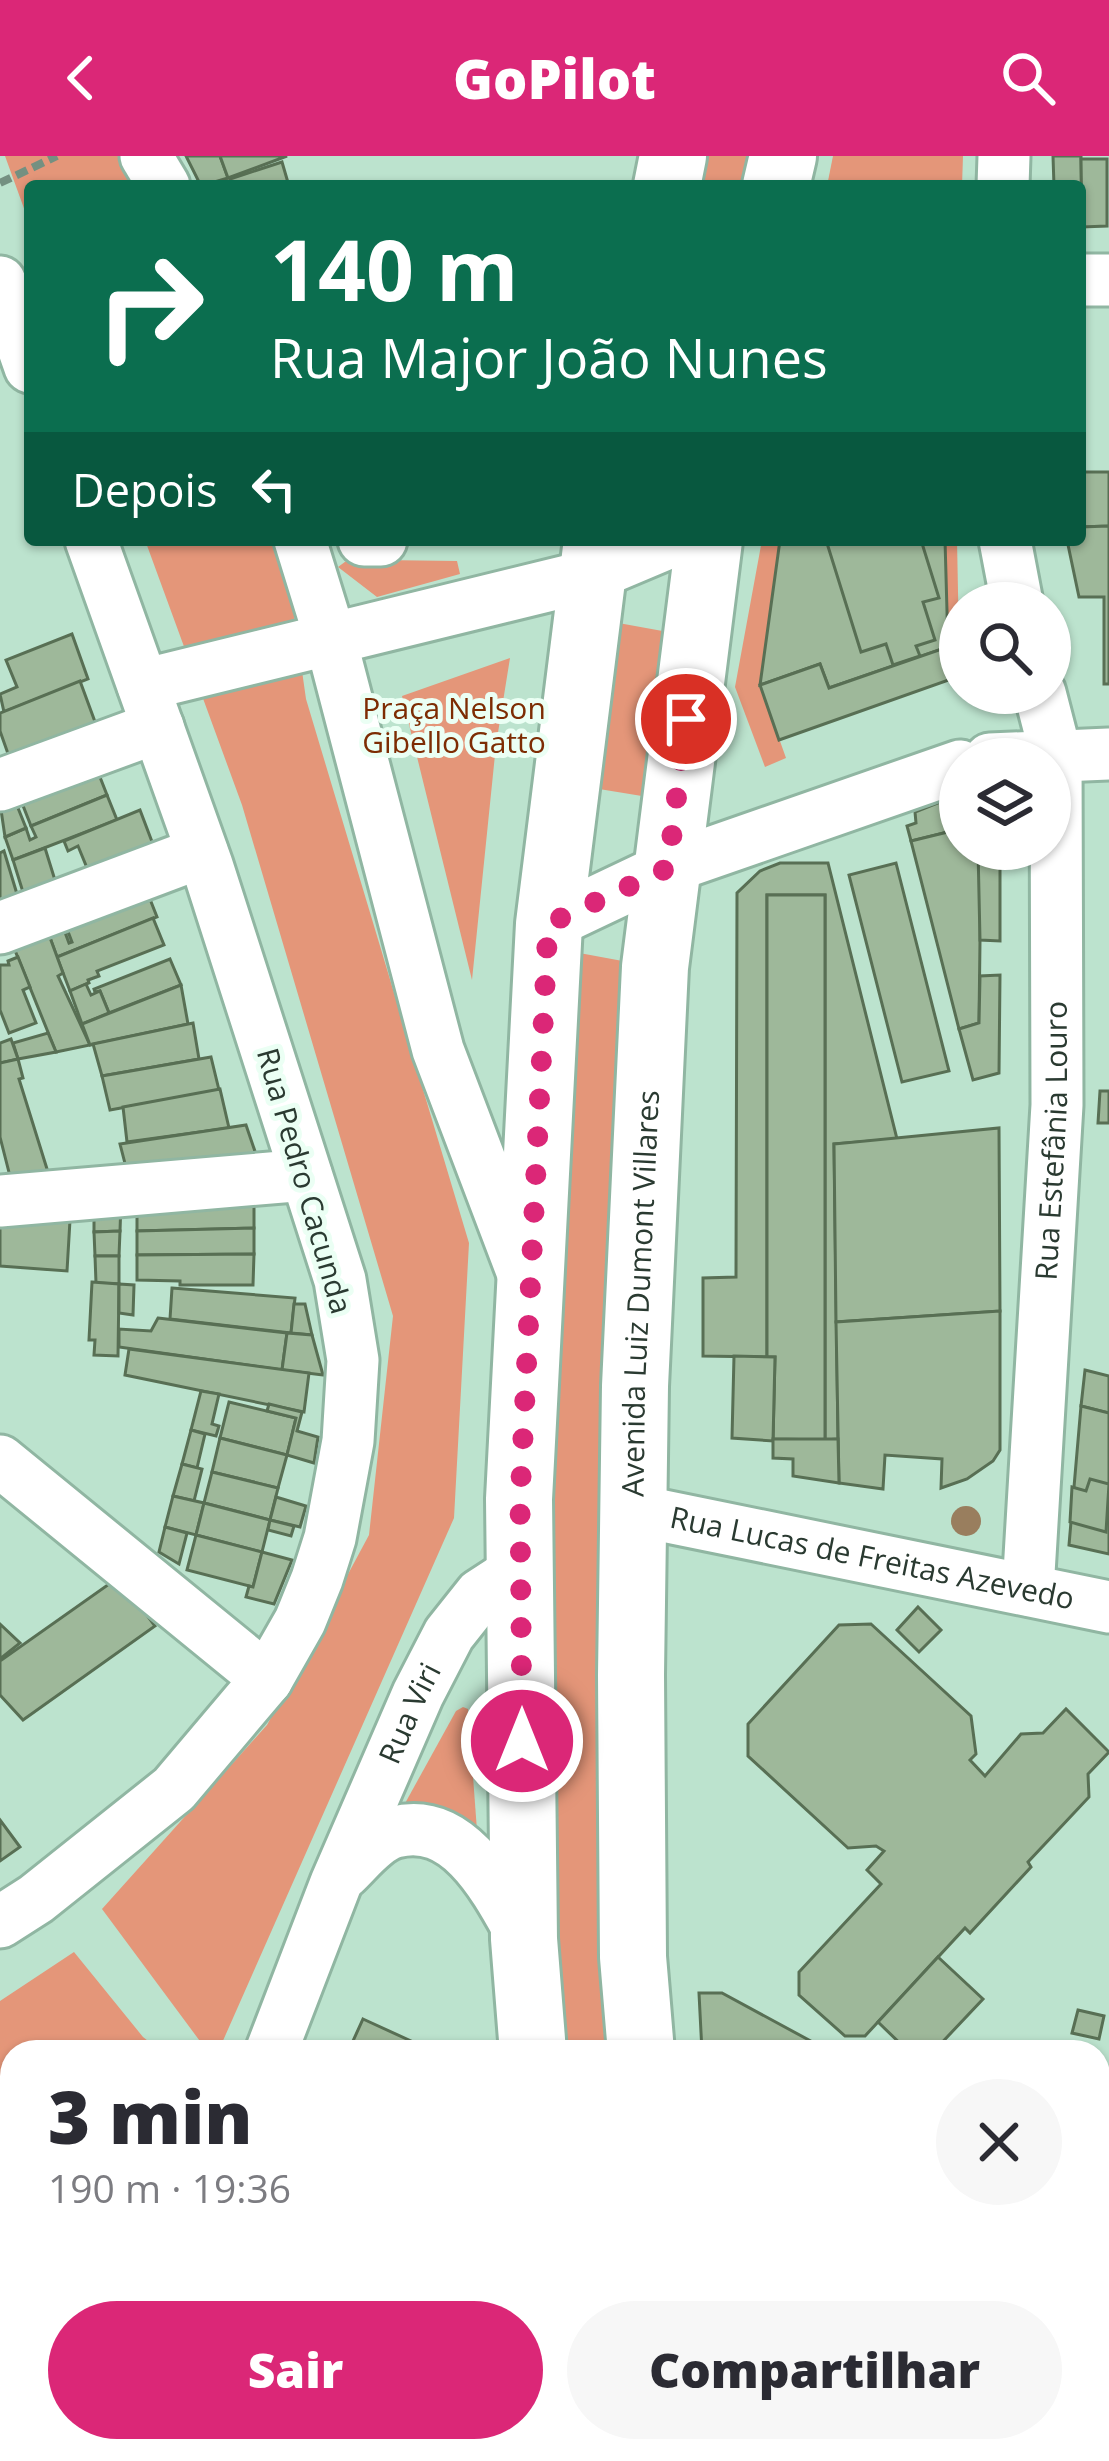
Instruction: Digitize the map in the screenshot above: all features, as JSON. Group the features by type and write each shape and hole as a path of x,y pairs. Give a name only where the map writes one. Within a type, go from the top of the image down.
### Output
{"main road":[{"name":"Avenida Luiz Dumont Villares","path":"640,2040 633,1958 635,1386 655,967 708,546"},
{"path":"532,2040 524,1939 520,1499 548,924 595,558"}],"street":[{"path":"0,282 24,350"},
{"name":"Rua Pedro Cacunda","path":"0,1922 36,1900 174,1789 267,1679 300,1622 317,1579 330,1538 348,1441 353,1360 340,1280 202,852 93,546"},
{"path":"302,546 331,637 438,1050 530,1291"},
{"path":"0,785 150,706 331,637 648,546"},
{"path":"1006,546 1013,582"},
{"path":"1071,755 1109,754"},
{"path":"548,924 668,868 939,773"},
{"path":"0,928 202,852"},
{"name":"Rua Estefânia Louro","path":"1028,1590 1058,1106 1057,870"},
{"path":"0,1201 306,1175"},
{"path":"0,1461 267,1679"},
{"name":"Rua Lucas de Freitas Azevedo","path":"634,1510 1109,1607"},
{"name":"Rua Viri","path":"277,2040 336,1882 448,1634 480,1594 520,1569"},
{"name":"Rua Viri","path":"336,1882 370,1847 393,1832 424,1830 471,1856 524,1939"}],"path":[{"path":"0,183 57,156"}],"green space":[{"path":"5,156 127,156 141,180 24,180 24,208"},
{"path":"700,156 757,156 752,180 695,180"},
{"path":"833,156 963,156 962,180 828,180"},
{"path":"147,546 278,546 288,573 306,699 469,1243 454,1518 223,2040 199,2040 102,1909 267,1725 369,1535 393,1316 242,805"},
{"path":"761,546 779,546 760,685 786,758 765,767 735,687"},
{"path":"922,546 957,546 958,582 939,582 939,649"},
{"path":"364,548 380,560 457,561 460,574 377,597 338,567"},
{"path":"613,622 668,632 648,797 593,788"},
{"name":"Praça Nelson Gibello Gatto","path":"510,658 496,745 472,980 402,696"},
{"path":"574,952 628,962 612,2040 559,2040 551,1915 546,1640"},
{"path":"468,1709 478,1844 403,1807 456,1711"},
{"path":"74,1952 147,2040 0,2040 0,2001"}],"building":[{"path":"186,156 220,156 228,178 198,180"},
{"path":"220,156 287,156 228,178"},
{"path":"1053,156 1081,156 1081,180 1054,180"},
{"path":"1081,159 1107,159 1107,226 1086,227 1086,180 1081,180"},
{"path":"282,162 287,180 230,180"},
{"path":"1086,472 1109,472 1109,526 1086,527"},
{"path":"1109,526 1109,684 1104,684 1104,597 1079,597 1068,546 1086,546 1086,527"},
{"path":"779,546 945,546 946,582 939,582 939,650 829,688 820,664 760,685"},
{"path":"828,546 923,546 939,598 923,602 935,640 916,646 920,656 893,665 886,644 861,652"},
{"path":"72,634 88,679 4,712 0,694 17,687 6,660"},
{"path":"939,650 939,683 779,740 760,685 820,664 829,688"},
{"path":"80,681 98,730 12,765 0,731 0,713"},
{"path":"98,772 107,795 31,826 22,803"},
{"path":"107,795 117,820 13,860 5,837 26,828 30,840 36,837 31,826"},
{"path":"14,798 26,828 5,837 0,803"},
{"path":"939,802 939,834 911,841 907,826 916,823 915,812"},
{"path":"140,810 157,855 92,880 78,846 68,851 64,841"},
{"path":"939,834 939,870 981,870 979,1023 959,1029 911,841"},
{"path":"45,848 59,893 27,905 13,860"},
{"path":"4,851 17,894 23,892 27,905 0,916 0,853"},
{"path":"780,863 828,863 897,1139 834,1144 838,1439 825,1440 825,895 767,895 767,1357 703,1356 703,1278 736,1277 737,893 760,871"},
{"path":"896,863 949,1071 902,1082 849,875"},
{"path":"978,870 1000,870 1000,941 980,940"},
{"path":"146,889 157,917 57,957 45,924 60,919 72,942 64,921"},
{"path":"767,895 825,895 825,1440 773,1439 775,1357 767,1357"},
{"path":"153,918 164,945 97,971 99,976 70,991 57,957"},
{"path":"45,924 63,973 58,976 90,1045 56,1052 10,938"},
{"path":"18,957 30,987 23,990 36,1023 9,1033 0,1010 0,965 9,965 8,961"},
{"path":"170,959 181,985 109,1013 100,991 95,992 94,989"},
{"path":"1000,975 999,1073 973,1080 959,1029 979,1023 980,976"},
{"path":"86,984 91,995 100,991 109,1013 82,1024 70,991"},
{"path":"181,985 188,1024 90,1045 82,1024"},
{"path":"193,1023 199,1059 102,1076 93,1044"},
{"path":"48,1033 56,1052 18,1059 13,1043"},
{"path":"11,1039 18,1059 0,1063 0,1043"},
{"path":"211,1057 219,1090 110,1110 102,1076"},
{"path":"18,1059 23,1078 19,1079 52,1185 13,1188 0,1137 0,1063"},
{"path":"220,1089 229,1128 127,1142 123,1107"},
{"path":"1100,1091 1109,1091 1109,1123 1098,1123"},
{"path":"246,1125 260,1166 129,1179 120,1144"},
{"path":"999,1128 1000,1311 836,1322 834,1144"},
{"path":"254,1200 254,1228 137,1231 137,1206"},
{"path":"121,1202 120,1231 94,1232 94,1205"},
{"path":"0,1214 70,1220 67,1271 0,1266"},
{"path":"254,1228 254,1254 137,1255 137,1231"},
{"path":"120,1231 119,1256 95,1256 94,1232"},
{"path":"254,1254 253,1285 137,1280 137,1255"},
{"path":"95,1256 119,1256 119,1284 96,1283"},
{"path":"92,1282 119,1284 118,1356 94,1355 95,1340 89,1340"},
{"path":"119,1284 134,1285 133,1315 119,1313"},
{"path":"172,1288 295,1298 291,1333 170,1319"},
{"path":"294,1304 305,1304 312,1335 291,1333"},
{"path":"1000,1311 1000,1450 993,1461 967,1479 941,1488 942,1459 885,1455 883,1489 839,1483 836,1322"},
{"path":"158,1318 287,1333 282,1370 119,1347 119,1329 151,1331"},
{"path":"287,1333 312,1335 323,1375 282,1370"},
{"path":"129,1349 309,1373 304,1412 125,1375"},
{"path":"734,1356 775,1357 773,1441 732,1438"},
{"path":"1085,1370 1109,1376 1109,1413 1081,1406"},
{"path":"201,1391 219,1394 212,1424 219,1426 216,1436 191,1430"},
{"path":"229,1402 296,1418 287,1455 220,1438"},
{"path":"269,1404 302,1412 297,1431 318,1437 314,1463 287,1455 296,1418 267,1411"},
{"path":"1081,1406 1109,1413 1109,1554 1069,1545"},
{"path":"191,1430 205,1434 197,1468 182,1464"},
{"path":"220,1438 287,1455 278,1488 212,1472"},
{"path":"773,1439 838,1439 839,1483 793,1476 793,1459 773,1458"},
{"path":"182,1464 202,1469 194,1501 173,1496"},
{"path":"212,1472 278,1488 270,1520 204,1503"},
{"path":"1090,1479 1109,1484 1106,1532 1070,1522 1072,1487 1086,1491"},
{"path":"173,1496 204,1503 196,1535 165,1527"},
{"path":"276,1497 306,1506 300,1527 270,1520"},
{"path":"204,1503 270,1520 262,1552 196,1535"},
{"path":"270,1520 294,1526 291,1536 268,1530"},
{"path":"165,1527 187,1533 179,1564 159,1552"},
{"path":"196,1535 262,1552 253,1587 187,1570"},
{"path":"262,1552 292,1560 274,1604 246,1597"},
{"path":"119,1577 155,1626 23,1720 0,1695 0,1661"},
{"path":"918,1607 941,1630 919,1652 897,1630"},
{"path":"0,1624 20,1643 0,1659"},
{"path":"871,1624 971,1716 976,1754 970,1760 985,1776 1021,1734 1043,1733 1066,1709 1109,1752 1088,1774 1089,1797 970,1933 965,1928 865,2036 845,2036 799,1995 799,1972 881,1884 867,1870 884,1851 876,1846 848,1848 748,1756 748,1724 839,1625"},
{"path":"0,1820 20,1847 0,1861"},
{"path":"938,1957 983,1999 944,2040 897,2040 878,2022"},
{"path":"699,1993 722,1993 809,2040 701,2040"},
{"path":"1078,2010 1104,2016 1099,2039 1072,2033"},
{"path":"363,2019 409,2040 353,2040"}],"route":[{"path":"522,1741 520,1499 548,924 668,868 686,719"}]}
